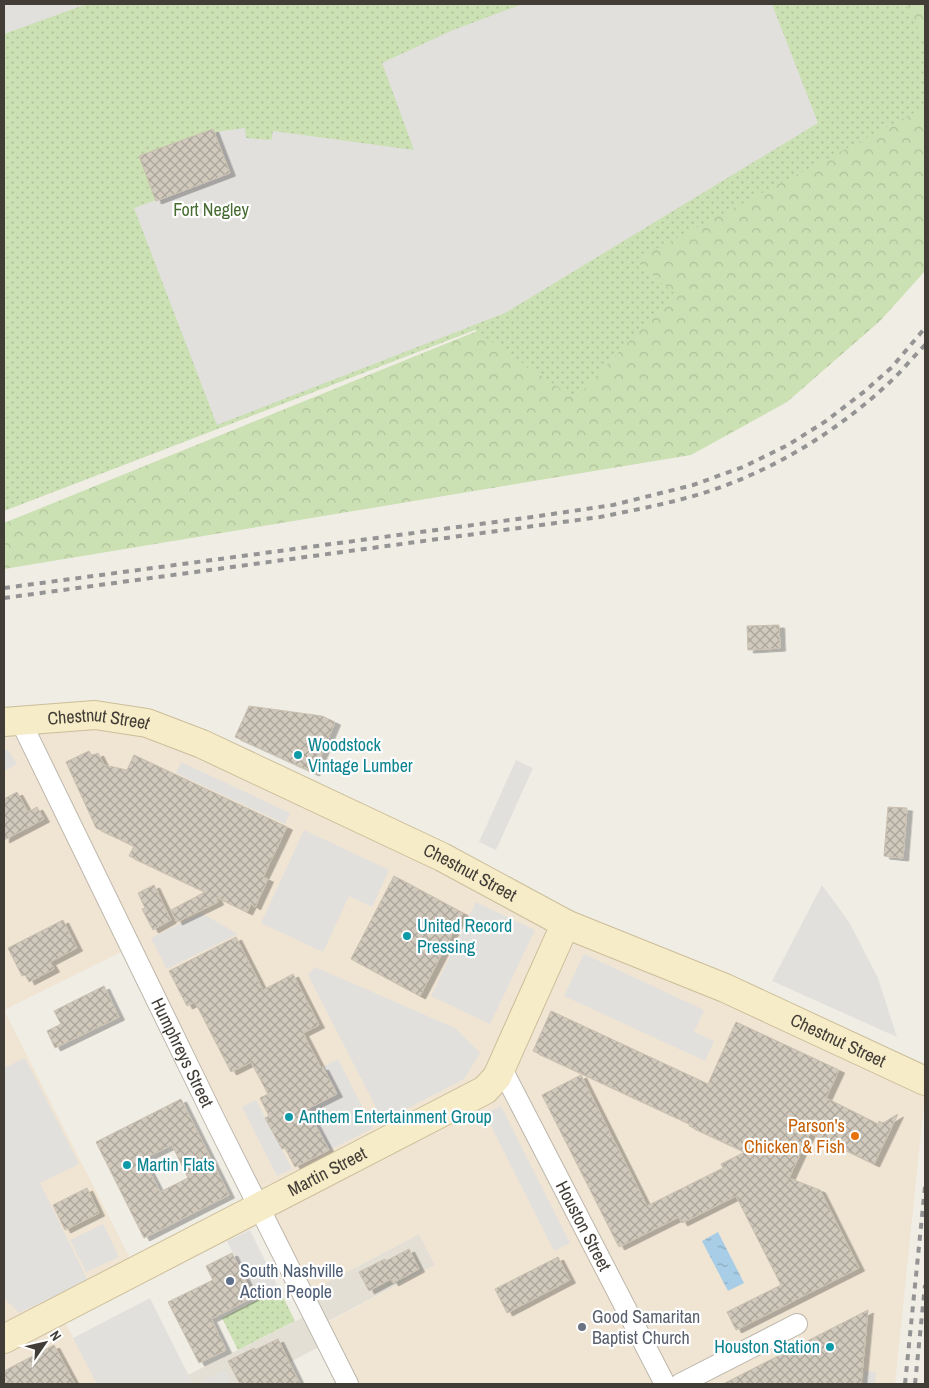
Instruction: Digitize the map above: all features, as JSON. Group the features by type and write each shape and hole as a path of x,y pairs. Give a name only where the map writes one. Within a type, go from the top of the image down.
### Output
{"street":[{"name":"Chestnut Street","path":"12,721 95,715 147,723 202,744 442,857 568,925 725,988 925,1081"},
{"name":"Humphreys Street","path":"12,721 348,1384"},
{"name":"Martin Street","path":"6,1333 486,1090 497,1077 560,936 568,925"},
{"name":"Houston Street","path":"501,1068 665,1384"},
{"path":"680,1384 797,1324"}],"shaded area":[{"path":"4,4 87,4 4,34"},
{"path":"523,4 772,4 818,123 505,313 217,425 134,208 230,173 215,132 245,128 246,138 271,140 273,131 414,150 382,63 453,30"},
{"path":"4,722 147,723 925,1094 895,1384 348,1384 319,1327 435,1265 419,1234 303,1295 131,947 4,1010"},
{"path":"4,750 8,750 17,764 4,771"},
{"path":"516,760 533,768 496,850 479,842"},
{"path":"181,762 290,813 285,824 176,773"},
{"path":"304,830 389,870 372,907 349,896 323,952 261,923"},
{"path":"822,885 849,922 878,978 897,1037 772,981"},
{"path":"476,902 535,930 490,1024 431,996"},
{"path":"201,913 238,934 167,969 151,938"},
{"path":"584,954 704,1010 694,1032 714,1041 705,1061 564,996"},
{"path":"315,967 455,1028 480,1053 464,1079 383,1121 308,975"},
{"path":"4,1010 136,1270 59,1311 79,1349 185,1384 4,1384"},
{"path":"25,1058 79,1164 40,1183 88,1281 19,1313 4,1298 4,1068"},
{"path":"338,1059 373,1128 329,1150 307,1109 336,1094 323,1067"},
{"path":"256,1100 292,1169 277,1176 242,1107"},
{"path":"501,1106 570,1243 554,1251 485,1114"},
{"path":"103,1224 119,1257 86,1272 70,1240"},
{"path":"250,1230 277,1285 254,1297 227,1241"},
{"path":"419,1234 435,1265 319,1326 327,1343 247,1384 193,1384 188,1375 312,1313 303,1295"},
{"path":"150,1298 193,1384 97,1384 73,1338"},
{"path":"225,1370 231,1383 203,1384 202,1381"},
{"path":"865,1371 876,1372 875,1384 863,1384"}],"green space":[{"name":"Fort Negley","path":"4,4 907,4 925,44 925,107 635,260 674,293 575,399 475,330 4,511"},
{"path":"820,4 925,4 925,271 880,321 787,402 691,455 4,569 4,523 492,325"},
{"path":"279,1289 295,1321 238,1350 222,1318"}],"water":[{"path":"718,1232 744,1283 728,1291 702,1241"}],"building":[{"path":"213,129 230,173 156,201 139,156"},
{"path":"779,625 780,648 748,650 747,626"},
{"name":"Woodstock Vintage Lumber","path":"249,706 322,716 335,722 314,773 235,737"},
{"path":"89,751 92,756 98,753 104,765 127,770 134,755 287,827 263,877 268,879 255,907 251,904 247,912 216,897 218,902 177,922 171,910 205,892 129,856 134,846 96,828 66,762"},
{"path":"17,792 28,812 37,807 44,819 4,840 4,799"},
{"path":"888,807 907,808 903,858 884,856"},
{"name":"United Record Pressing","path":"394,876 463,913 420,996 351,959"},
{"path":"154,885 171,920 153,930 142,909 145,908 138,893"},
{"path":"63,920 77,948 50,962 54,969 29,982 26,975 22,976 8,948"},
{"path":"236,937 263,990 293,974 319,1025 303,1033 337,1094 307,1109 329,1150 295,1167 285,1148 282,1149 265,1118 269,1116 260,1098 268,1094 251,1062 231,1072 195,1002 187,1006 169,971"},
{"path":"104,986 119,1017 55,1048 47,1031 61,1024 54,1011"},
{"path":"551,1011 708,1084 736,1022 839,1070 826,1098 878,1124 879,1121 883,1123 898,1114 874,1164 810,1133 789,1178 820,1190 859,1268 736,1330 727,1312 781,1285 736,1196 682,1223 679,1217 619,1247 542,1095 581,1075 647,1206 723,1168 721,1164 745,1152 689,1126 690,1124 533,1051"},
{"name":"Martin Flats","path":"181,1099 229,1195 144,1238 96,1142","holes":["172,1145 188,1178 160,1192 143,1159"]},
{"path":"87,1188 99,1213 65,1230 53,1205"},
{"path":"409,1249 419,1269 393,1283 391,1279 369,1291 359,1272"},
{"path":"232,1253 254,1297 211,1319 226,1350 199,1363 168,1302 213,1280 206,1266"},
{"path":"558,1257 570,1280 507,1313 495,1289"},
{"name":"Houston Station","path":"868,1310 861,1384 723,1384"},
{"path":"278,1339 300,1384 240,1384 228,1361"},
{"path":"54,1345 75,1384 4,1384 4,1371"}],"railway":[{"path":"4,588 613,505 693,485 743,467 788,445 826,421 892,367 925,328"},
{"path":"4,598 600,517 693,496 729,484 784,459 803,448 839,424 873,397 925,345"},
{"path":"905,1384 925,1187"},
{"path":"915,1384 925,1285"}],"place":[{"name":"Woodstock Vintage Lumber","path":"298,755"},
{"name":"United Record Pressing","path":"407,936"},
{"name":"Anthem Entertainment Group","path":"289,1117"},
{"name":"Parson's Chicken & Fish","path":"855,1136"},
{"name":"Martin Flats","path":"127,1165"},
{"name":"South Nashville Action People","path":"230,1281"},
{"name":"Good Samaritan Baptist Church","path":"582,1327"},
{"name":"Houston Station","path":"830,1347"}]}
